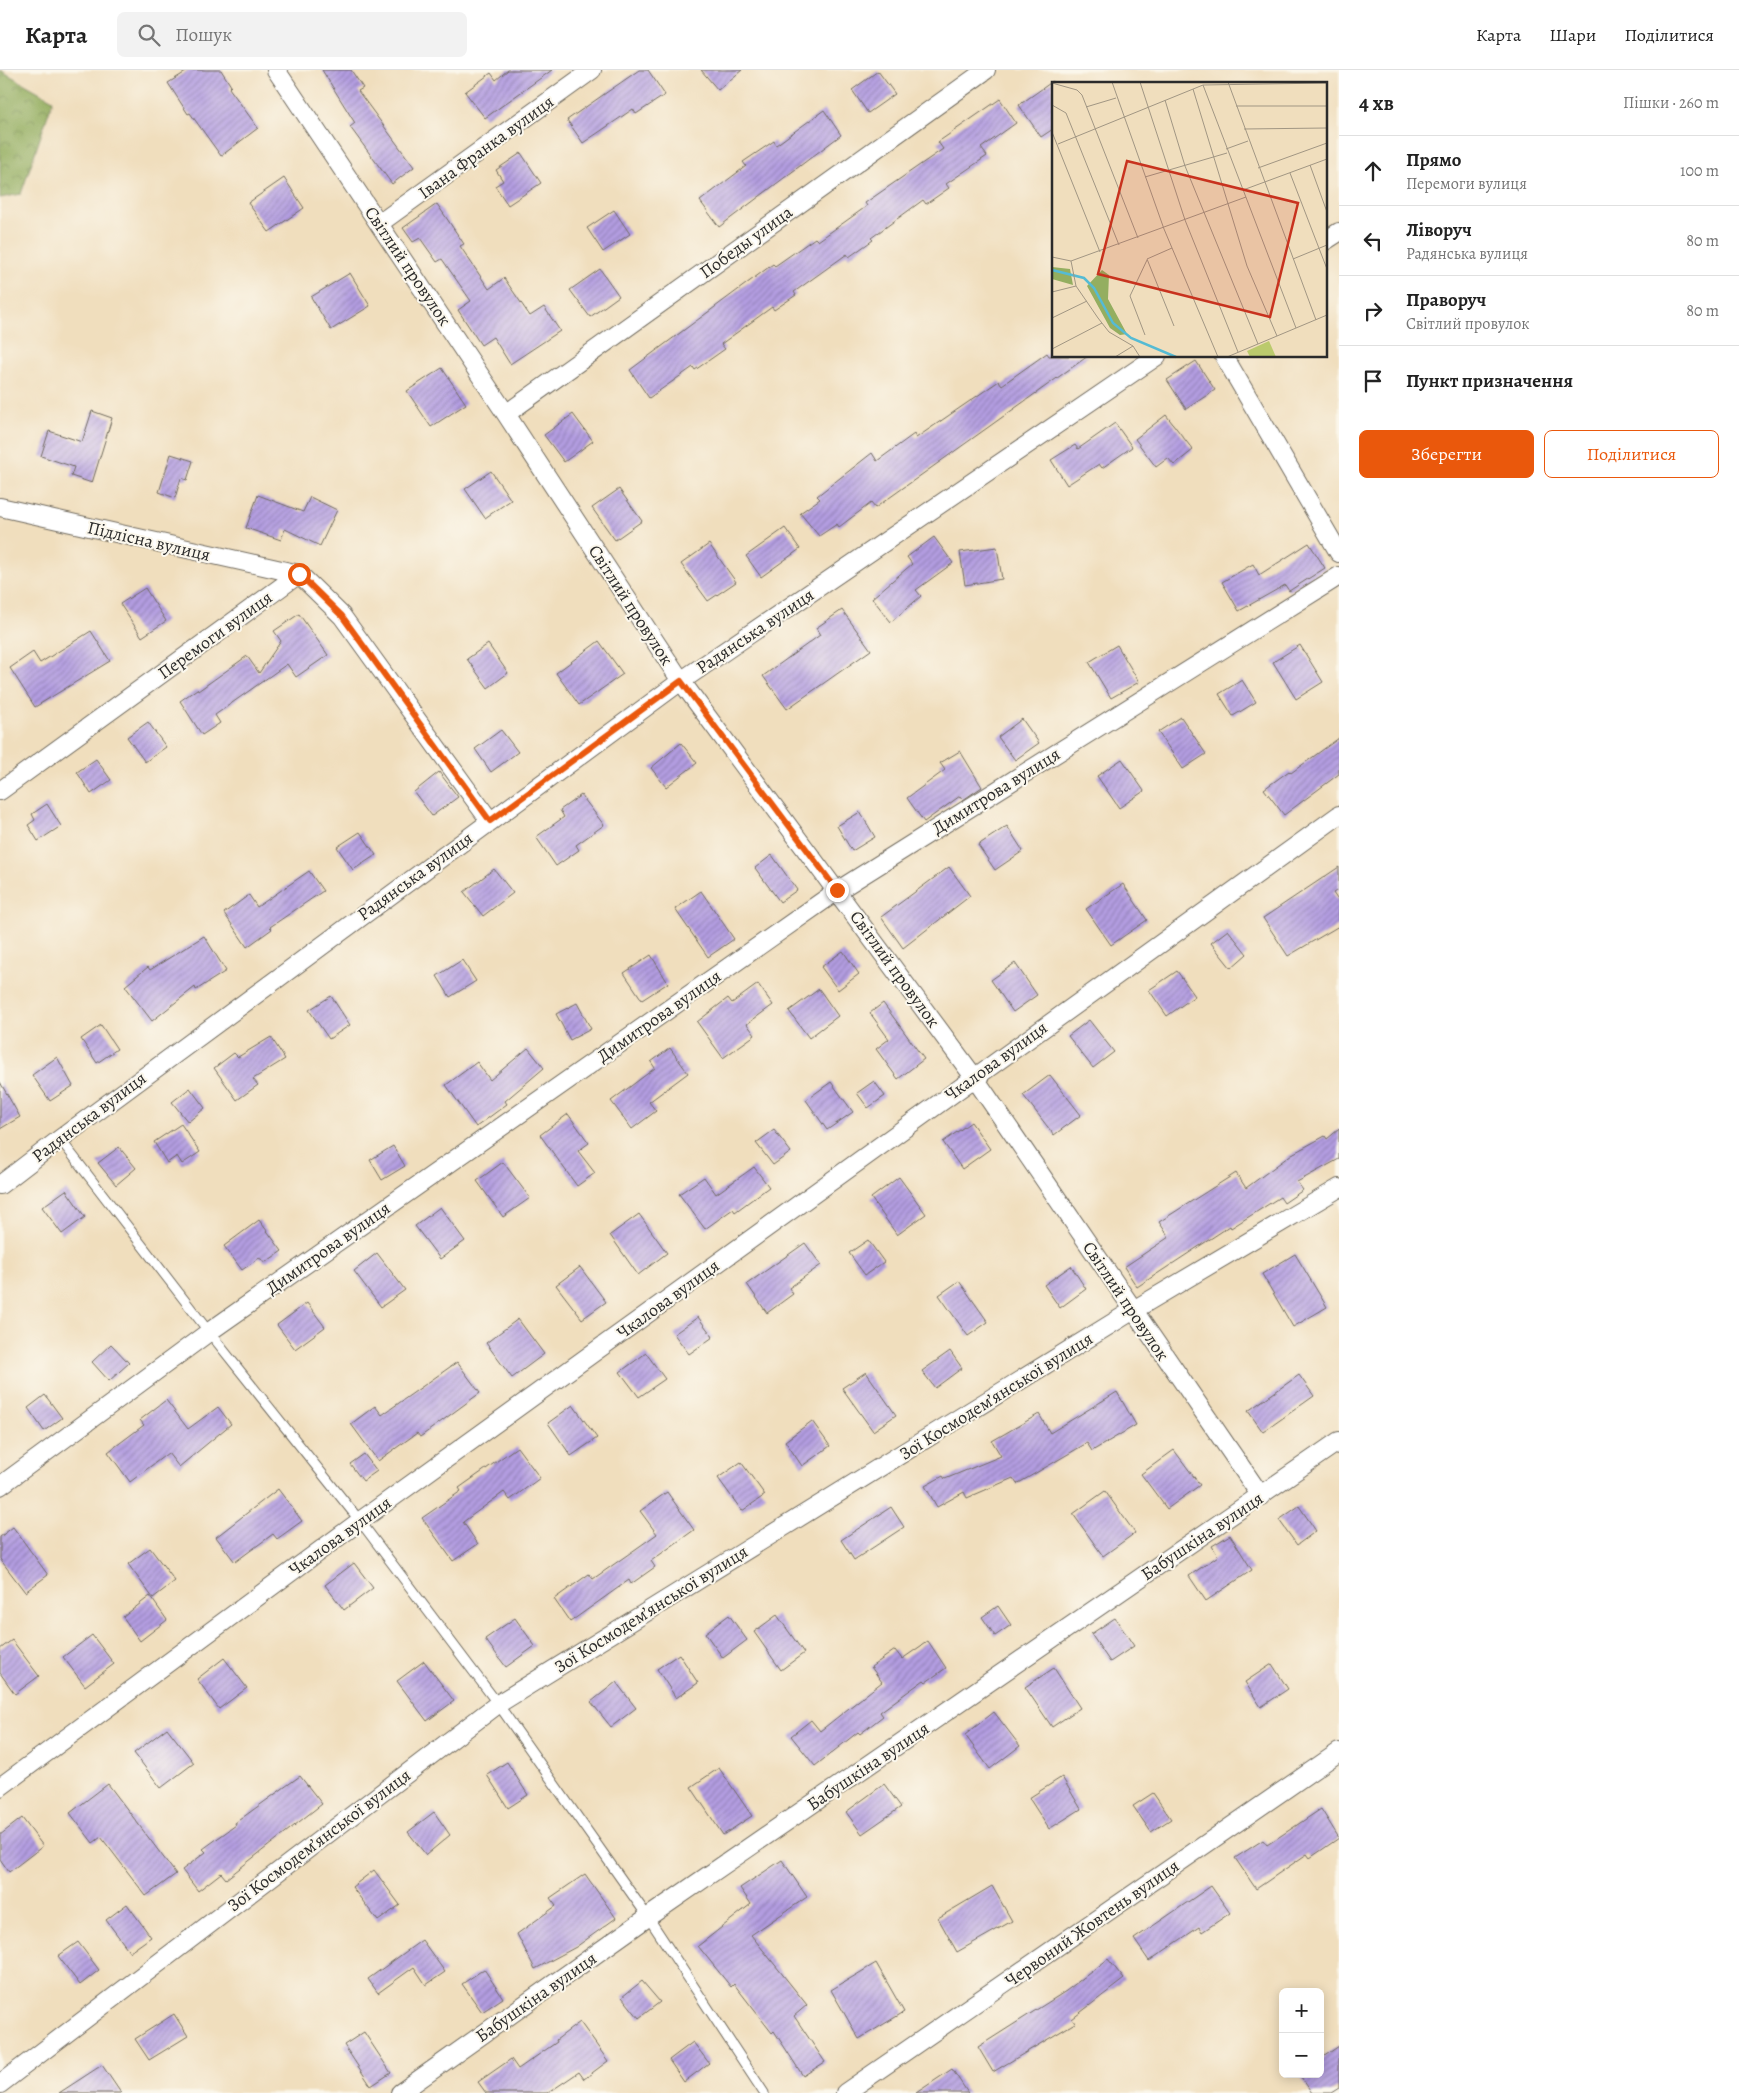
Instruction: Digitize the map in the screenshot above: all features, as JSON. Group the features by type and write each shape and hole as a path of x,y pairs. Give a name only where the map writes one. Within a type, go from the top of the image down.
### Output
{"street":[{"name":"Світлий провулок","path":"276,70 380,223 681,681 974,1077 1132,1311 1261,1496"},
{"name":"Івана Франка вулиця","path":"380,223 592,70"},
{"name":"Победы улица","path":"506,414 986,70"},
{"path":"1326,240 1339,232"},
{"name":"Радянська вулиця","path":"0,1185 681,681 1154,358"},
{"path":"1225,358 1339,553"},
{"name":"Підлісна вулиця","path":"0,507 299,574"},
{"path":"299,574 342,616 490,821"},
{"name":"Перемоги вулиця","path":"0,791 299,574"},
{"name":"Димитрова вулиця","path":"0,1486 209,1332 837,890 1339,576"},
{"name":"Чкалова вулиця","path":"0,1787 360,1521 1339,815"},
{"name":"Зої Космодем’янської вулиця","path":"0,2084 498,1704 1132,1311 1339,1188"},
{"name":"Бабушкіна вулиця","path":"400,2093 648,1917 1261,1496 1337,1448"},
{"name":"Червоний Жовтень вулиця","path":"845,2093 1339,1752"}],"lane":[{"path":"60,1139 209,1332 360,1521 498,1704 648,1917 764,2093"}],"green space":[{"path":"0,70 53,100 21,194 0,198"}],"building":[{"path":"189,70 221,70 231,86 229,88 258,128 221,156 190,113 188,114 168,83"},
{"path":"322,70 351,70 363,88 358,91 414,167 392,184 350,127 355,123"},
{"path":"508,70 552,70 485,118 465,92 491,73 496,80"},
{"path":"639,70 648,70 665,95 636,114 633,109 583,143 567,120"},
{"path":"701,70 742,70 718,90"},
{"path":"878,71 895,94 868,113 852,90"},
{"path":"1053,81 1052,130 1041,137 1019,105"},
{"path":"1000,99 1016,123 981,148 987,156 946,184 949,188 926,204 923,200 871,238 873,240 849,257 847,254 794,292 796,295 774,310 772,307 721,344 725,349 695,370 693,367 649,398 630,370 773,264 775,266 815,238 818,241 867,206 865,203 943,149 938,142"},
{"path":"824,110 841,135 719,227 700,201 746,166 743,162 774,141 776,145"},
{"path":"521,153 541,183 508,205 495,186 503,181 496,170"},
{"path":"284,178 304,208 269,232 248,203"},
{"path":"437,204 464,244 460,246 489,289 504,278 530,316 544,307 560,331 510,364 493,337 481,345 458,310 471,301 442,259 437,262 420,238 413,242 403,228"},
{"path":"614,210 630,234 603,252 587,228"},
{"path":"600,269 619,296 590,317 570,290"},
{"path":"350,273 370,306 331,330 311,297"},
{"path":"1047,353 1052,358 1085,358 875,508 871,503 839,527 837,524 819,536 800,513 820,499 817,496 872,453 877,461 914,434 916,438 999,381 1002,385"},
{"path":"1196,361 1215,390 1186,409 1167,380"},
{"path":"442,368 466,404 431,427 407,391"},
{"path":"92,411 112,418 92,483 71,476 74,467 41,456 49,431 82,442"},
{"path":"573,414 593,441 564,462 544,435"},
{"path":"1166,415 1193,450 1174,465 1168,458 1156,467 1135,439"},
{"path":"1115,423 1132,447 1102,468 1099,464 1067,485 1051,460 1075,445 1078,449"},
{"path":"171,454 193,461 187,480 181,478 175,498 159,492"},
{"path":"491,471 511,500 485,518 465,489"},
{"path":"619,489 642,521 615,540 592,508"},
{"path":"258,495 303,512 310,497 337,510 320,546 285,529 281,540 246,528"},
{"path":"785,528 800,549 761,577 746,556"},
{"path":"934,537 953,563 916,590 921,596 891,622 872,598 912,564 907,557"},
{"path":"1309,543 1325,568 1289,591 1285,585 1239,611 1222,582 1253,564 1259,575"},
{"path":"709,544 736,582 708,601 681,564"},
{"path":"997,547 1002,579 965,585 960,552"},
{"path":"145,588 166,621 142,637 120,604"},
{"path":"842,610 871,650 787,709 763,676 820,635 816,628"},
{"path":"299,614 328,655 296,677 287,664 215,715 220,723 202,735 180,701 197,689 198,691 247,656 259,673 281,641 274,631"},
{"path":"91,631 110,661 35,707 10,668 33,652 40,663"},
{"path":"599,641 623,674 579,705 556,673"},
{"path":"488,644 508,673 488,688 467,659"},
{"path":"1117,645 1139,682 1111,698 1089,662"},
{"path":"1300,645 1323,682 1296,699 1273,662"},
{"path":"1242,680 1256,702 1233,716 1219,694"},
{"path":"1181,717 1206,754 1183,769 1158,732"},
{"path":"1022,719 1039,743 1015,760 998,737"},
{"path":"148,722 166,747 145,762 127,737"},
{"path":"501,730 518,752 491,772 475,749"},
{"path":"1339,738 1339,774 1284,815 1264,789 1289,771 1291,773"},
{"path":"681,743 697,763 666,787 651,768"},
{"path":"960,751 982,787 963,800 960,796 924,822 907,798 945,770 940,763"},
{"path":"96,759 111,780 91,794 77,772"},
{"path":"1122,759 1144,791 1119,808 1097,776"},
{"path":"439,772 458,797 432,816 414,792"},
{"path":"581,795 604,825 576,845 579,850 556,866 536,837 564,817 560,810"},
{"path":"47,804 61,826 38,841 28,825 35,820 32,814"},
{"path":"860,812 875,837 852,851 837,826"},
{"path":"1007,826 1023,851 995,870 978,845"},
{"path":"360,832 376,855 353,870 337,847"},
{"path":"772,855 797,890 780,902 755,868"},
{"path":"949,867 970,896 903,948 881,917"},
{"path":"1339,867 1339,889 1333,893 1339,902 1339,926 1288,956 1263,918"},
{"path":"494,869 513,893 483,916 464,892"},
{"path":"309,871 323,891 270,927 272,929 247,947 224,913 249,895 257,907"},
{"path":"1123,884 1147,920 1111,945 1086,909"},
{"path":"701,891 734,939 708,957 675,909"},
{"path":"1228,930 1247,954 1231,968 1211,943"},
{"path":"204,936 226,971 196,990 195,987 152,1021 125,986 148,967 150,970"},
{"path":"843,951 859,974 838,990 821,967"},
{"path":"651,955 668,983 642,1000 624,973"},
{"path":"462,960 476,981 450,997 437,976"},
{"path":"1015,963 1037,995 1013,1012 991,980"},
{"path":"1177,971 1195,996 1167,1016 1149,990"},
{"path":"758,984 773,1005 747,1024 755,1035 723,1058 697,1022 728,998 732,1003"},
{"path":"819,989 838,1016 809,1038 789,1011"},
{"path":"331,996 350,1025 329,1039 309,1010"},
{"path":"577,1003 591,1029 570,1040 556,1014"},
{"path":"883,1003 924,1059 898,1079 876,1049 889,1039 870,1013"},
{"path":"1089,1020 1114,1052 1093,1068 1068,1036"},
{"path":"101,1025 117,1049 97,1063 81,1039"},
{"path":"271,1037 285,1059 253,1079 258,1085 237,1100 214,1068 234,1053 238,1057"},
{"path":"528,1048 544,1068 505,1101 507,1104 476,1127 446,1085 477,1062 490,1080"},
{"path":"670,1048 688,1073 649,1102 656,1111 632,1129 611,1101 655,1068 651,1062"},
{"path":"57,1057 73,1086 50,1101 32,1075"},
{"path":"1050,1075 1081,1115 1054,1135 1023,1095"},
{"path":"874,1081 885,1096 868,1108 857,1093"},
{"path":"0,1082 20,1117 0,1129"},
{"path":"831,1082 853,1112 827,1130 806,1100"},
{"path":"190,1088 205,1108 188,1122 172,1102"},
{"path":"568,1114 589,1143 578,1151 595,1173 577,1186 540,1135"},
{"path":"971,1122 990,1149 962,1169 943,1142"},
{"path":"181,1124 200,1152 182,1164 177,1156 167,1163 154,1142"},
{"path":"1339,1129 1339,1159 1297,1182 1303,1190 1284,1203 1280,1197 1231,1228 1230,1226 1137,1287 1124,1267 1169,1237 1159,1222 1236,1173 1246,1188 1292,1154 1325,1136 1327,1139"},
{"path":"774,1130 791,1152 773,1165 756,1143"},
{"path":"393,1146 405,1166 382,1180 370,1160"},
{"path":"119,1147 136,1168 116,1185 98,1163"},
{"path":"503,1162 530,1198 503,1217 477,1181"},
{"path":"754,1167 769,1187 735,1212 733,1209 705,1229 679,1194 704,1177 716,1194"},
{"path":"899,1177 926,1214 897,1235 871,1198"},
{"path":"66,1190 85,1217 62,1234 42,1207"},
{"path":"440,1207 465,1241 440,1259 415,1226"},
{"path":"639,1214 667,1253 638,1275 610,1235"},
{"path":"259,1220 282,1251 266,1262 259,1258 242,1270 224,1246"},
{"path":"868,1240 884,1262 865,1275 849,1253"},
{"path":"805,1243 821,1265 789,1288 793,1294 767,1313 747,1284"},
{"path":"377,1253 405,1290 381,1307 354,1271"},
{"path":"1295,1254 1327,1307 1293,1327 1262,1274"},
{"path":"1071,1266 1086,1289 1060,1308 1044,1285"},
{"path":"580,1267 606,1302 582,1319 556,1285"},
{"path":"959,1281 988,1322 968,1336 939,1295"},
{"path":"307,1303 325,1327 295,1349 277,1325"},
{"path":"698,1317 713,1337 689,1354 674,1334"},
{"path":"518,1319 544,1354 512,1378 486,1343"},
{"path":"111,1344 129,1363 109,1381 92,1362"},
{"path":"950,1351 962,1368 935,1388 922,1371"},
{"path":"646,1353 665,1379 639,1397 620,1372"},
{"path":"457,1362 480,1393 420,1437 417,1433 378,1461 351,1424 375,1406 382,1415"},
{"path":"866,1372 896,1415 873,1431 842,1388"},
{"path":"1299,1375 1314,1396 1263,1432 1248,1411"},
{"path":"1117,1392 1136,1425 1092,1451 1087,1443 1017,1484 1013,1478 967,1498 964,1492 937,1507 925,1486 943,1476 945,1479 1001,1456 992,1441 1039,1414 1050,1433"},
{"path":"45,1395 62,1418 44,1431 28,1408"},
{"path":"166,1400 188,1429 218,1407 231,1424 179,1467 168,1453 130,1482 108,1452 144,1425 140,1420"},
{"path":"573,1405 597,1438 571,1456 548,1423"},
{"path":"812,1421 830,1446 802,1466 785,1441"},
{"path":"517,1447 540,1478 510,1500 504,1492 463,1522 478,1544 453,1561 422,1518 461,1491 459,1488"},
{"path":"1174,1450 1200,1485 1167,1509 1141,1474"},
{"path":"364,1454 377,1471 363,1481 350,1464"},
{"path":"741,1462 765,1495 742,1511 718,1478"},
{"path":"278,1489 302,1521 277,1539 273,1534 235,1562 216,1537"},
{"path":"1105,1491 1135,1533 1103,1556 1073,1514"},
{"path":"667,1492 694,1530 651,1561 655,1567 631,1584 629,1580 570,1622 554,1599 589,1574 593,1579 657,1534 640,1511"},
{"path":"1299,1506 1316,1531 1297,1545 1279,1520"},
{"path":"891,1507 904,1527 854,1560 841,1540"},
{"path":"13,1527 48,1575 25,1592 0,1559 0,1537"},
{"path":"1230,1535 1252,1570 1206,1601 1189,1576 1218,1556 1212,1546"},
{"path":"150,1548 175,1581 153,1598 128,1564"},
{"path":"354,1563 373,1588 344,1610 325,1585"},
{"path":"150,1596 167,1620 140,1641 123,1617"},
{"path":"998,1606 1011,1625 995,1636 982,1617"},
{"path":"729,1615 747,1640 723,1658 705,1633"},
{"path":"777,1615 804,1653 781,1670 754,1632"},
{"path":"515,1618 535,1646 506,1667 485,1639"},
{"path":"1115,1618 1134,1646 1110,1662 1091,1634"},
{"path":"92,1635 114,1664 85,1686 63,1657"},
{"path":"12,1640 39,1676 15,1694 0,1673 0,1649"},
{"path":"928,1641 946,1668 926,1682 924,1680 880,1712 883,1716 860,1734 858,1732 815,1766 791,1736 811,1720 820,1731 882,1682 871,1667 895,1650 902,1659"},
{"path":"679,1654 698,1683 676,1698 657,1669"},
{"path":"224,1658 247,1688 219,1709 197,1679"},
{"path":"424,1661 454,1701 427,1721 397,1681"},
{"path":"1272,1664 1288,1689 1261,1707 1245,1682"},
{"path":"1054,1668 1080,1708 1052,1727 1025,1687"},
{"path":"616,1682 636,1708 611,1727 591,1702"},
{"path":"994,1712 1020,1746 990,1769 965,1735"},
{"path":"167,1728 194,1763 161,1788 134,1753"},
{"path":"507,1762 528,1795 508,1808 487,1775"},
{"path":"719,1768 752,1816 723,1835 691,1787"},
{"path":"300,1776 322,1804 226,1879 221,1873 198,1891 182,1870 206,1852 203,1849 236,1825 235,1823"},
{"path":"1062,1777 1081,1809 1049,1829 1029,1798"},
{"path":"108,1784 176,1874 146,1896 101,1837 93,1843 70,1813"},
{"path":"884,1784 901,1807 862,1834 846,1812"},
{"path":"1153,1793 1171,1819 1151,1832 1133,1806"},
{"path":"1321,1809 1339,1838 1310,1858 1307,1854 1256,1889 1235,1858 1263,1840 1267,1845"},
{"path":"434,1812 450,1835 426,1855 408,1832"},
{"path":"22,1818 43,1846 9,1872 0,1859 0,1835"},
{"path":"782,1860 807,1897 751,1935 807,2005 794,2016 825,2062 803,2076 774,2031 772,2033 734,1984 731,1987 698,1946 751,1904 740,1888"},
{"path":"374,1870 400,1905 378,1921 352,1887"},
{"path":"585,1874 616,1918 576,1947 535,1969 517,1934 556,1906 550,1898"},
{"path":"992,1886 1012,1921 957,1952 938,1918"},
{"path":"1211,1886 1230,1913 1202,1932 1199,1927 1149,1961 1134,1939"},
{"path":"127,1904 151,1937 130,1952 106,1920"},
{"path":"422,1940 445,1972 426,1985 414,1967 378,1993 368,1979"},
{"path":"78,1942 99,1970 80,1985 58,1956"},
{"path":"1108,1959 1124,1979 1072,2019 1075,2023 993,2072 978,2047 1066,1991"},
{"path":"876,1963 904,2012 859,2039 831,1990"},
{"path":"484,1969 503,1998 482,2012 462,1984"},
{"path":"642,1981 660,2002 639,2018 622,1997"},
{"path":"174,2014 188,2036 149,2060 135,2039"},
{"path":"580,2022 608,2061 584,2079 579,2072 548,2093 486,2093 478,2082 511,2059 518,2069 557,2042 556,2040"},
{"path":"364,2032 391,2073 371,2086 344,2045"},
{"path":"693,2042 709,2063 684,2082 669,2060"},
{"path":"1339,2046 1339,2088 1331,2093 1312,2093 1302,2078 1324,2078 1324,2056"},
{"path":"102,2065 121,2093 59,2093"},
{"path":"952,2069 968,2093 916,2093"}],"route":[{"path":"299,574 342,616 490,821 681,681 837,890"}]}
